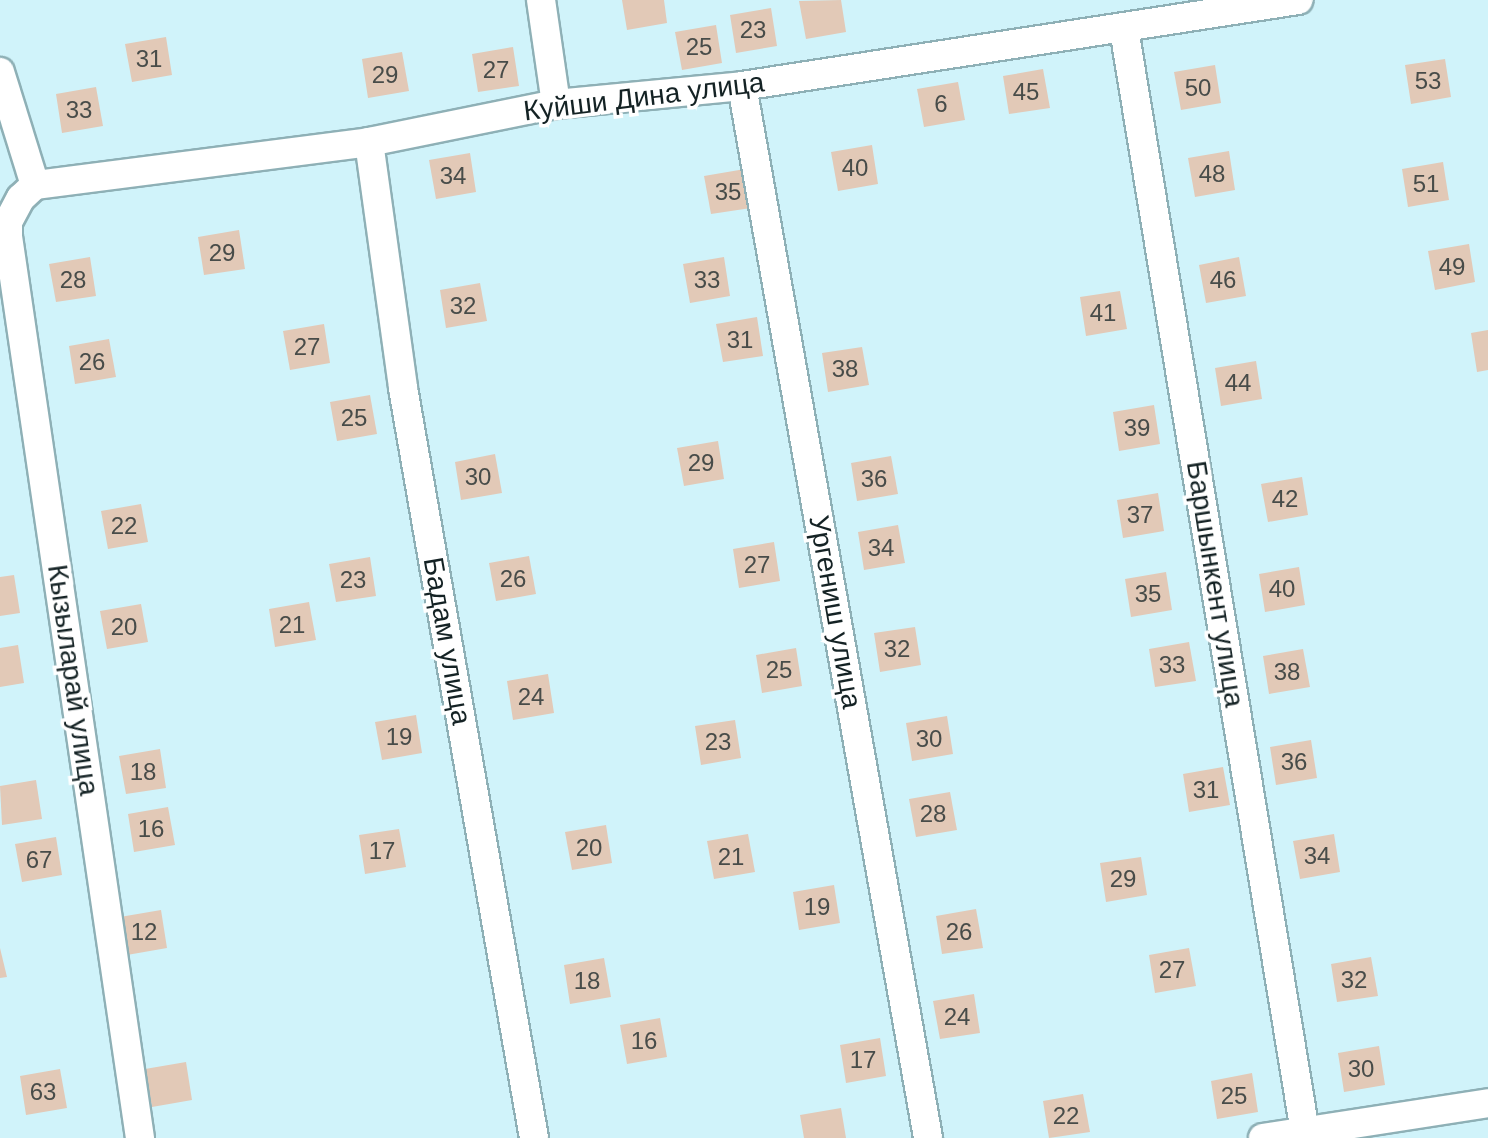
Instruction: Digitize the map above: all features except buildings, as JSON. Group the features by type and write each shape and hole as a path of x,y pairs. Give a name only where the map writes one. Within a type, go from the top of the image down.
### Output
{"street":[{"path":"541,0 556,104"},
{"name":"Куйши Дина улица","path":"35,185 369,142 556,104 742,86 1298,0"},
{"name":"Баршынкент улица","path":"1124,29 1305,1134"},
{"path":"0,72 35,185"},
{"name":"Ургениш улица","path":"742,86 928,1138"},
{"name":"Бадам улица","path":"369,142 403,388 534,1138"},
{"name":"Кызыларай улица","path":"35,185 8,222 140,1138"},
{"path":"1263,1138 1305,1134 1488,1103"}]}
